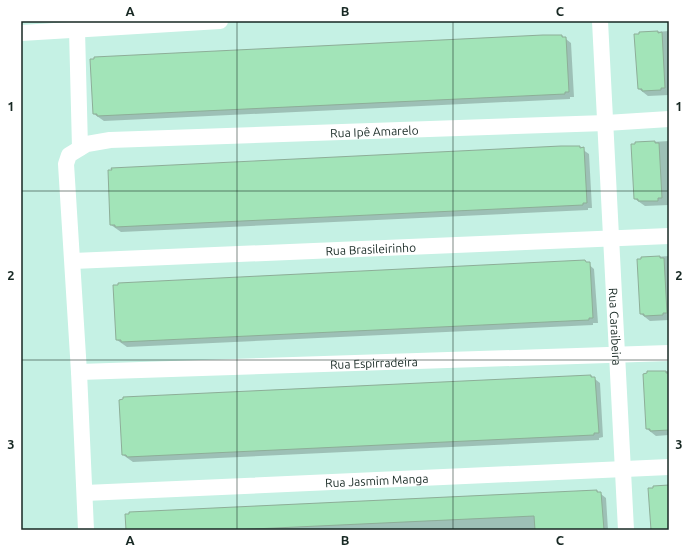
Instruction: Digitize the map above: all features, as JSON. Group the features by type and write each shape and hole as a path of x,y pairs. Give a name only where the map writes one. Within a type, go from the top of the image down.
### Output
{"street":[{"path":"21,33 220,21"},
{"name":"Rua Caraibeira","path":"600,21 626,530"},
{"path":"77,30 80,148 69,155 66,164 73,261 86,530"},
{"name":"Rua Ipê Amarelo","path":"80,148 98,141 110,140 606,123 669,119"},
{"name":"Rua Brasileirinho","path":"73,261 669,236"},
{"name":"Rua Espirradeira","path":"79,372 618,355 669,352"},
{"name":"Rua Jasmim Manga","path":"85,493 669,467"}],"building":[{"path":"658,31 658,33 662,32 665,88 661,88 661,90 642,91 642,89 638,89 634,34 639,34 639,32"},
{"path":"562,35 562,37 566,37 569,92 565,92 565,94 97,116 97,114 93,114 90,59 94,59 94,57"},
{"path":"655,141 655,143 659,143 662,198 658,198 658,201 638,201 638,199 634,199 631,144 635,144 635,142"},
{"path":"561,146 584,147 587,203 583,203 583,205 115,227 115,225 110,225 108,170 112,170 111,168"},
{"path":"660,256 660,258 664,258 667,313 663,313 663,315 644,316 644,314 640,314 637,259 641,259 641,257"},
{"path":"585,260 586,262 590,262 593,318 589,318 589,320 121,342 121,340 116,340 113,285 118,285 118,283"},
{"path":"647,371 666,371 666,373 669,373 669,430 650,431 650,429 646,429 643,374 647,373"},
{"path":"591,375 591,377 595,377 599,433 594,433 594,435 127,457 126,455 122,455 119,400 123,399 123,397"},
{"path":"669,485 669,530 651,530 648,488 653,488 653,486"},
{"path":"597,490 597,492 601,492 604,530 535,530 534,516 232,530 126,530 125,514 129,514 129,512"}]}
